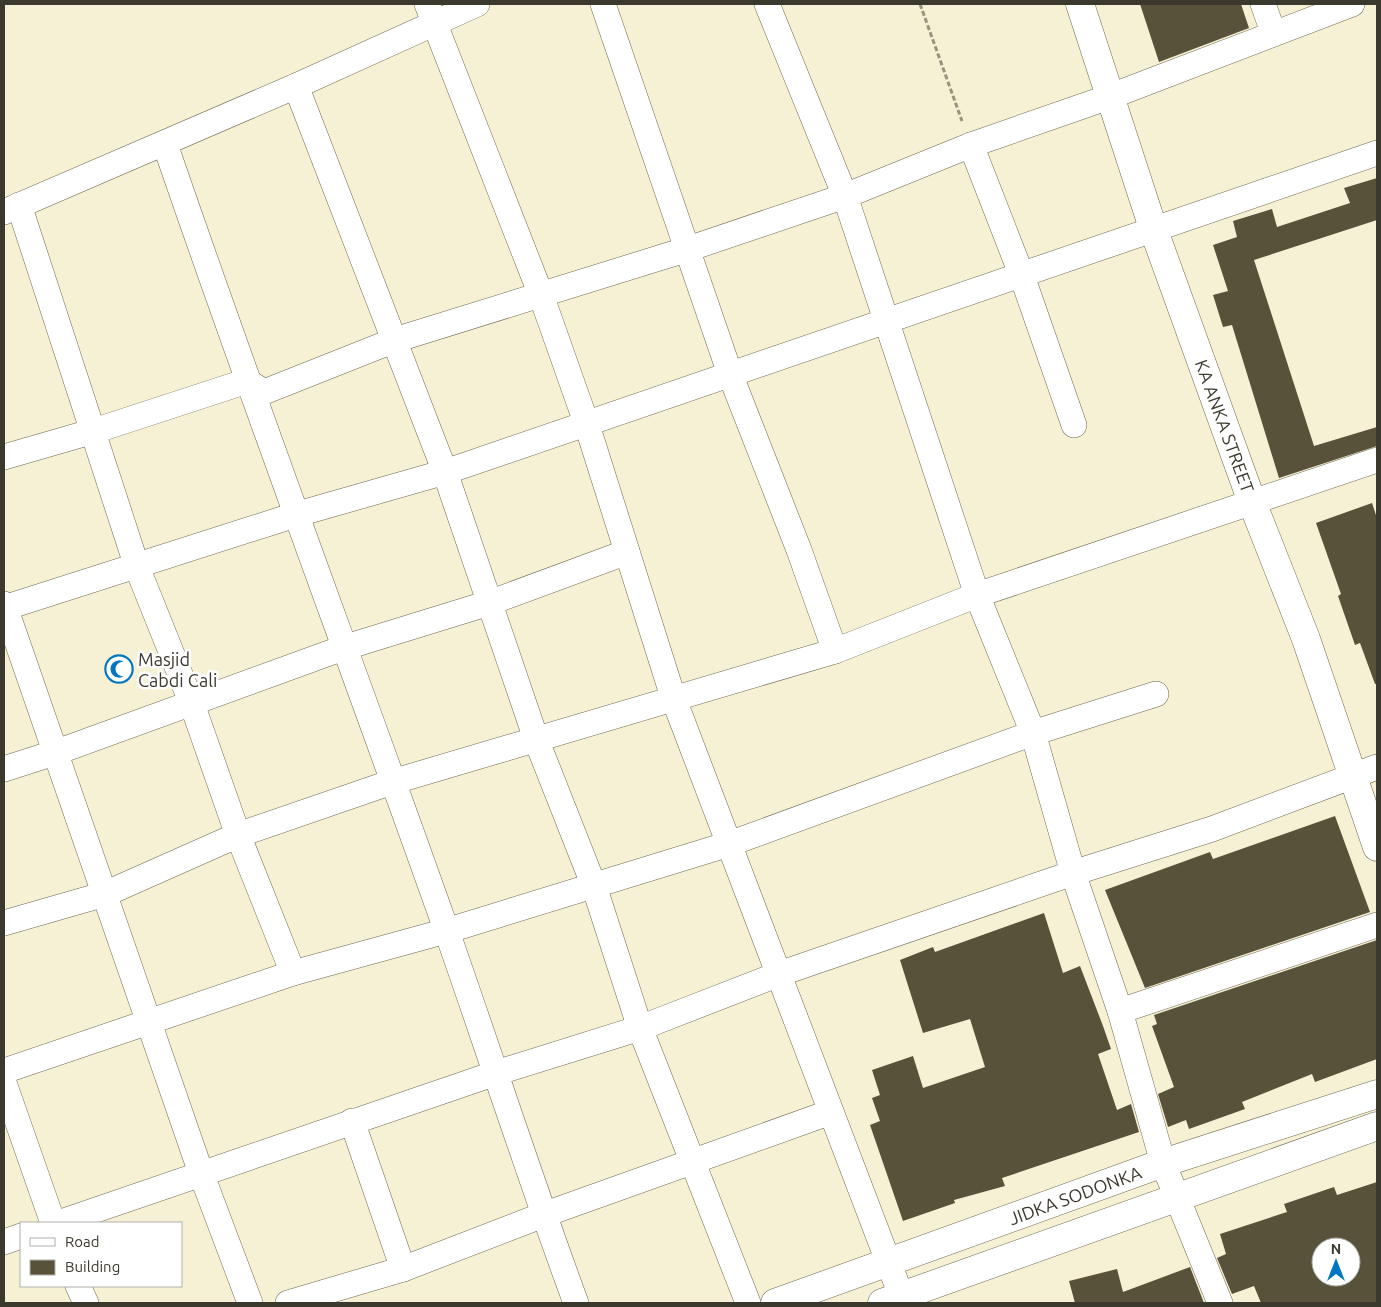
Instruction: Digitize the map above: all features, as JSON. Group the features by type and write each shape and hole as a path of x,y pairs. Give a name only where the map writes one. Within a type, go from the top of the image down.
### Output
{"main road":[{"name":"KA ANKA STREET","path":"1080,4 1154,228 1252,502 1306,639 1365,771 1377,846"},
{"name":"JIDKA SODONKA","path":"776,1303 1163,1164 1377,1094"},
{"name":"JIDKA SODONKA","path":"896,1301 1177,1197 1377,1126"}],"street":[{"path":"293,973 238,835 192,704 137,567 94,431 11,209 296,86 431,13 477,4"},
{"path":"603,4 730,374 799,550 835,651"},
{"path":"767,4 845,196 884,321 976,595 1033,733 1073,873 1120,1012 1163,1164 1220,1303"},
{"path":"1263,4 1274,32"},
{"path":"4,457 94,431 246,381 264,392 396,340 688,249 845,196 971,145 1110,97 1274,32 1352,4"},
{"path":"431,13 541,295 587,425 673,697 889,1261 896,1301"},
{"path":"296,86 396,340 445,472 536,739 594,886 640,1028 748,1303"},
{"path":"165,144 246,381 298,514 496,1073 543,1215 576,1303"},
{"path":"971,145 1022,276 1074,425"},
{"path":"250,1303 201,1173 57,752 4,606 137,567 298,514 445,472 587,425 884,321 1022,276 1154,228 1377,153"},
{"path":"4,923 105,894 238,835 392,782 673,697 835,651 976,595 1377,460"},
{"path":"4,769 192,704 344,648 489,603 627,552"},
{"path":"4,1071 293,973 446,931 729,844 1033,733 1156,694"},
{"path":"61,1222 496,1073 640,1028 779,974 1073,873 1212,829 1365,771"},
{"path":"1120,1012 1377,925"},
{"path":"4,1083 53,1222"},
{"path":"288,1303 403,1269 543,1215 831,1112"},
{"path":"352,1122 403,1269"},
{"path":"4,1242 20,1236"},
{"path":"78,1287 86,1303"}],"path":[{"path":"920,4 971,145"}],"building":[{"path":"1140,4 1241,4 1249,28 1159,62"},
{"path":"1377,178 1377,220 1254,260 1314,446 1377,427 1377,446 1279,478 1232,325 1223,327 1213,295 1228,291 1213,245 1237,237 1233,221 1272,209 1277,227 1350,203 1344,188"},
{"path":"1372,503 1377,518 1377,684 1375,684 1360,643 1355,645 1338,596 1341,594 1316,523"},
{"path":"1335,816 1370,912 1145,988 1105,890 1210,852 1213,859"},
{"path":"1044,913 1063,973 1080,966 1111,1049 1098,1054 1117,1110 1131,1104 1139,1132 1002,1178 1005,1186 954,1200 955,1203 903,1221 870,1125 880,1121 872,1098 880,1095 872,1070 913,1056 923,1088 985,1067 970,1019 923,1033 900,960 933,947 935,952"},
{"path":"1377,940 1377,1059 1315,1082 1312,1074 1242,1102 1245,1109 1189,1129 1186,1120 1168,1127 1158,1094 1174,1087 1152,1026 1157,1024 1154,1015"},
{"path":"1377,1182 1377,1303 1261,1303 1254,1286 1232,1294 1217,1258 1226,1254 1220,1234 1287,1212 1284,1204 1334,1187 1337,1195"},
{"path":"1190,1267 1204,1303 1075,1303 1069,1281 1117,1269 1123,1292"}],"place":[{"name":"Masjid Cabdi Cali","path":"119,669"}]}
